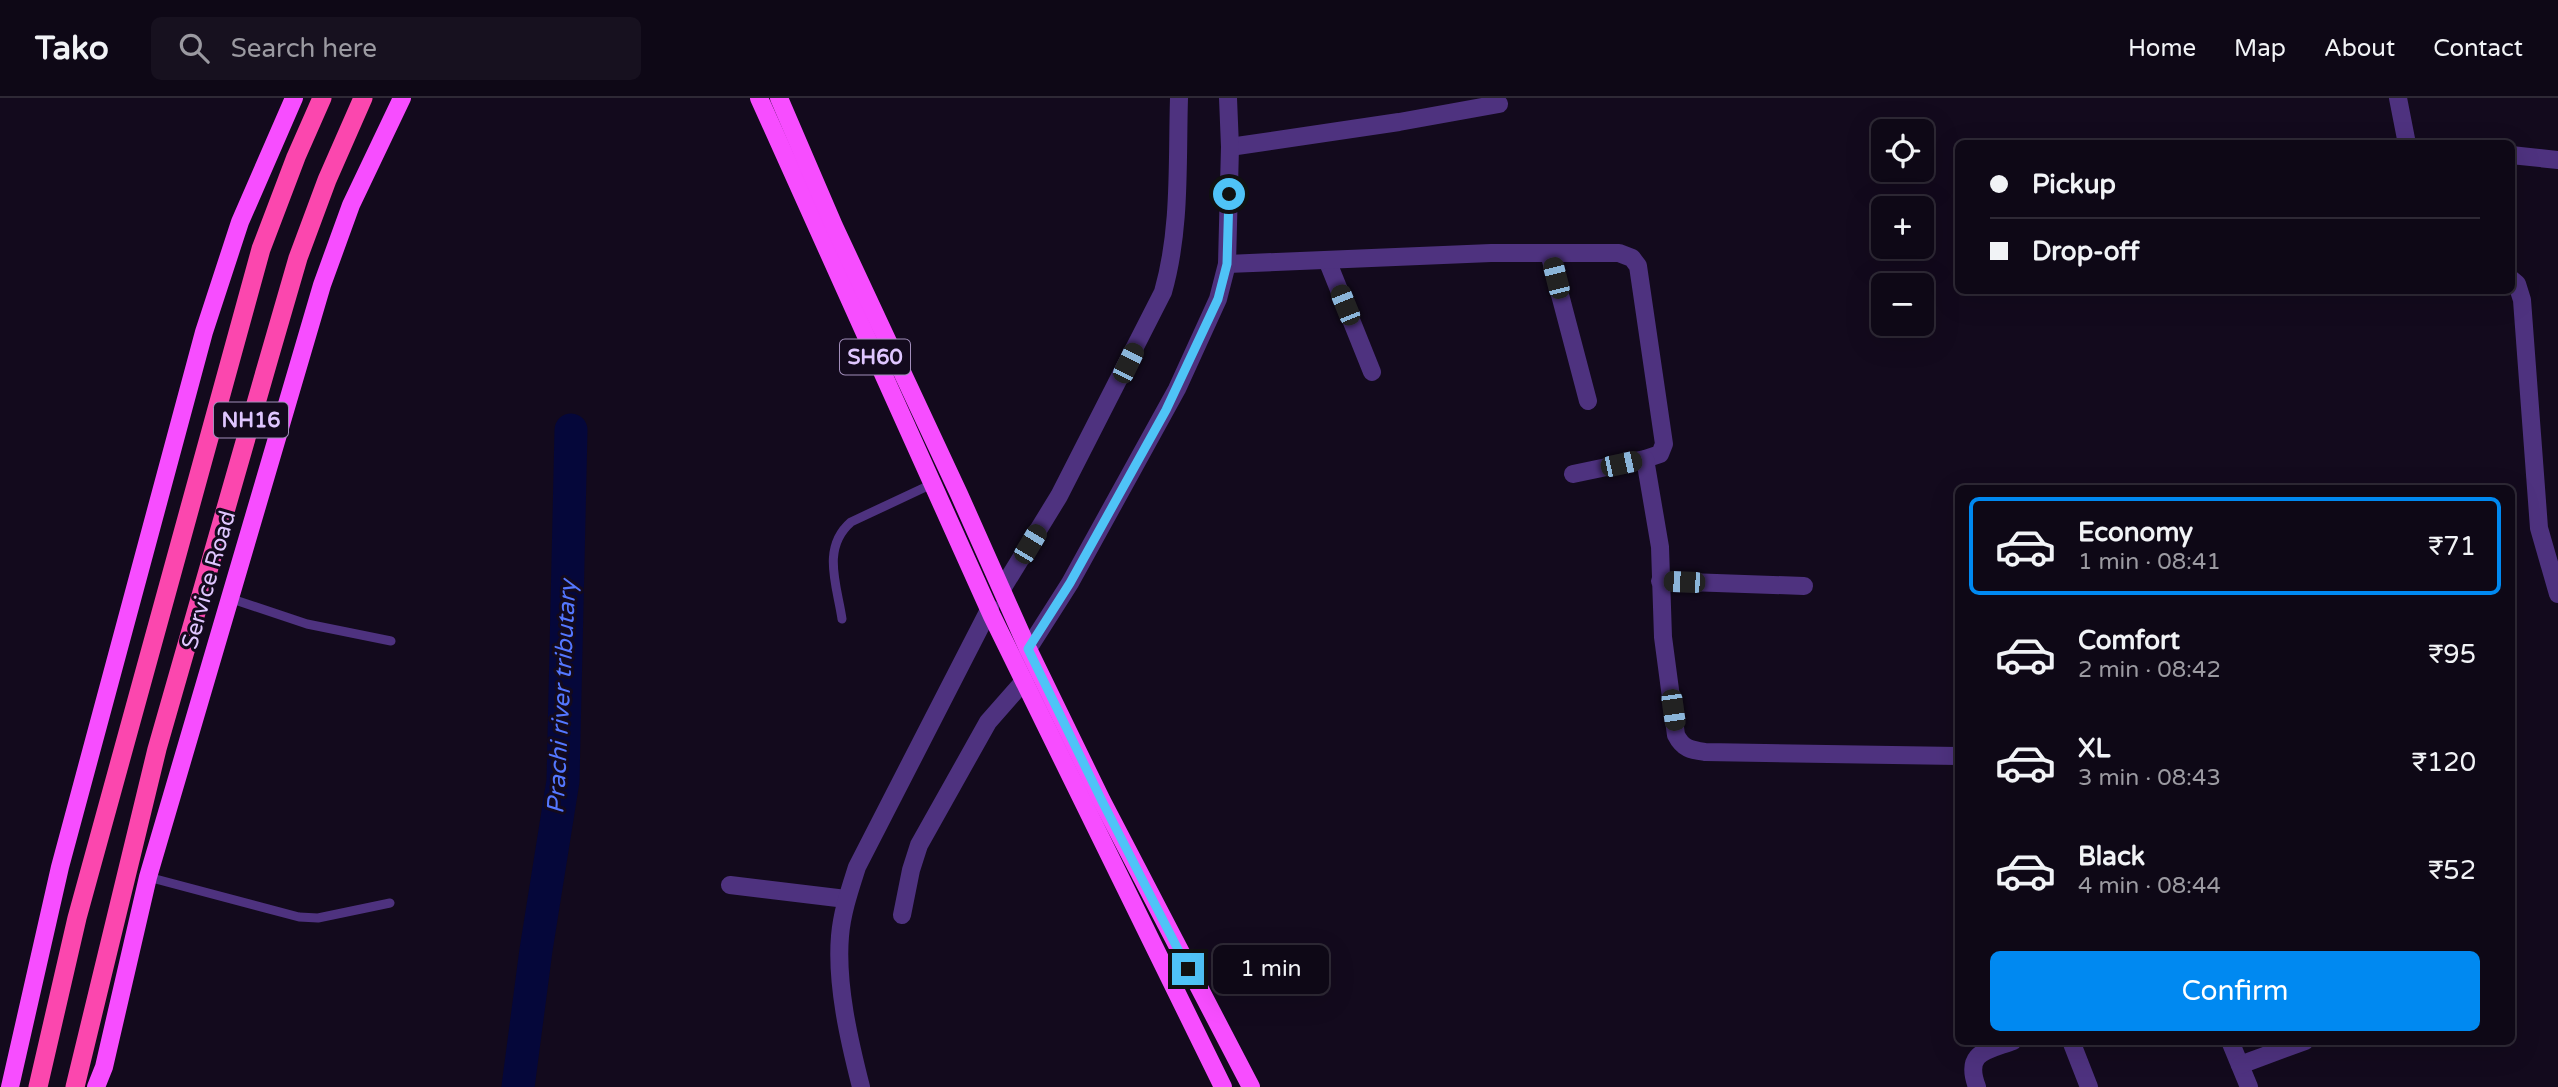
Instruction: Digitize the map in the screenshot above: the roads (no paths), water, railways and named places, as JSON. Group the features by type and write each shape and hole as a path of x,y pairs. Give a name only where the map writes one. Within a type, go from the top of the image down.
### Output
{"highway":[{"name":"NH16","path":"38,1087 77,918 261,248 322,98"},
{"name":"NH16","path":"75,1087 156,749 298,258 327,180 363,98"}],"main road":[{"path":"10,1087 60,867 204,332 240,222 294,98"},
{"name":"Service Road","path":"96,1087 104,1067 148,877 322,285 351,205 402,98"},
{"name":"SH60","path":"760,98 991,612 1022,649 1025,680 1223,1087"},
{"name":"SH60","path":"779,98 834,226 960,494 1003,593 1022,649 1251,1087"}],"street":[{"path":"1003,593 1059,496 1163,292 1175,237 1179,98"},
{"path":"1022,649 1070,583 1177,388 1218,299 1227,264 1230,147 1228,98"},
{"path":"2398,98 2406,140"},
{"path":"1230,147 1499,104"},
{"path":"2515,155 2558,160"},
{"path":"1227,264 1549,253 1619,253 1632,258 1639,266 1664,444 1660,454 1646,459 1573,474"},
{"path":"1549,253 1588,401"},
{"path":"1327,260 1372,372"},
{"path":"2515,283 2522,300 2539,528 2558,594"},
{"path":"1646,459 1660,547 1663,637 1676,735 1681,745 1705,752 1955,756"},
{"path":"1660,581 1804,586"},
{"path":"861,1087 849,1042 842,990 840,937 846,898 857,867 991,612"},
{"path":"902,915 919,845 988,722 1025,680"},
{"path":"730,885 846,898"},
{"path":"1978,1087 1972,1067 1974,1060 1980,1053 2002,1045"},
{"path":"2072,1045 2089,1087"},
{"path":"2232,1045 2249,1087"},
{"path":"2239,1065 2294,1045"}],"lane":[{"path":"842,619 832,556 834,542 841,531 851,522 932,484"},
{"path":"229,598 307,624 391,641"},
{"path":"148,877 299,917 318,918 390,902"}],"waterway":[{"name":"Prachi river tributary","path":"518,1087 536,950 563,781 571,430"}]}
